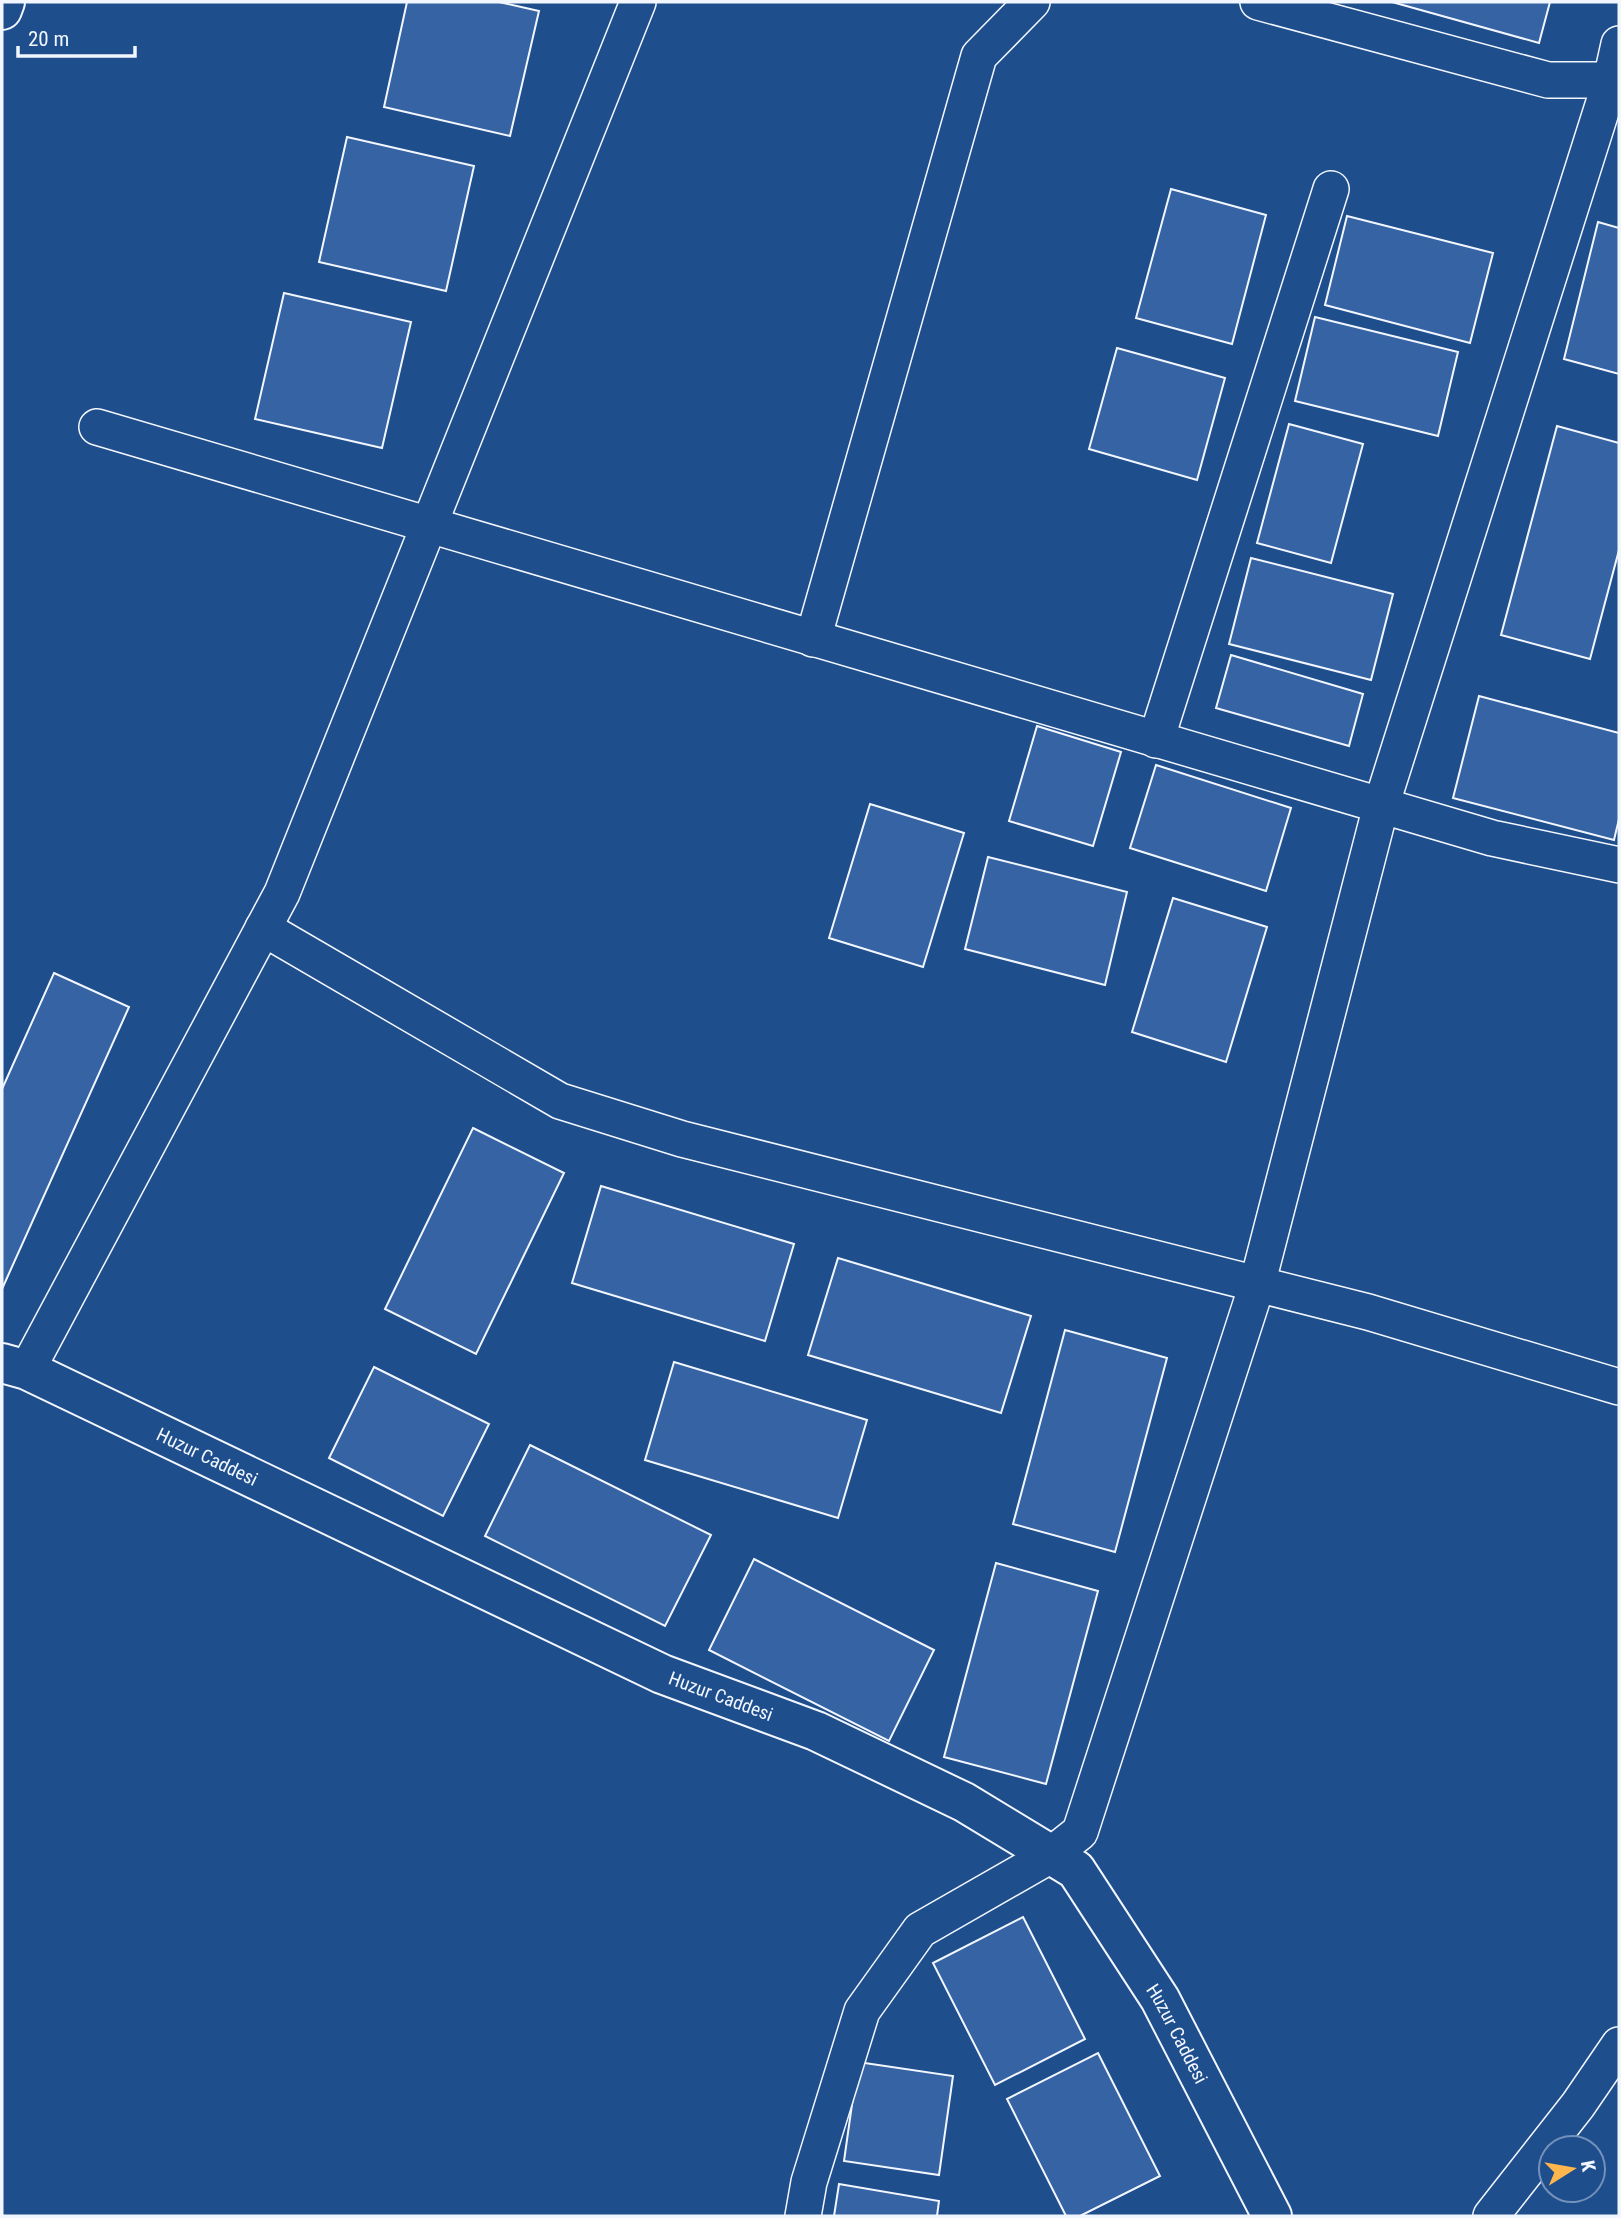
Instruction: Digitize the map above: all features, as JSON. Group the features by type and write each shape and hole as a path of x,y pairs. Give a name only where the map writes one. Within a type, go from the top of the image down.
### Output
{"main road":[{"path":"2,10 5,2"},
{"name":"Huzur Caddesi","path":"15,1366 663,1674 829,1737 964,1802 1076,1870 1160,1999 1272,2216"}],"street":[{"path":"15,1366 282,893 638,2"},
{"path":"813,639 979,56 1032,2"},
{"path":"1258,2 1548,80 1615,78"},
{"path":"803,2216 808,2182 862,2011 920,1930 1051,1855 1080,1832 1257,1285 1381,806 1615,78 1619,44"},
{"path":"1156,740 1331,189"},
{"path":"97,427 1492,838 1619,865"},
{"path":"263,928 560,1101 681,1139 1368,1312 1619,1387"},
{"path":"1491,2216 1578,2105 1619,2045"}],"building":[{"path":"407,2 499,2 539,11 510,136 384,107"},
{"path":"1392,2 1550,2 1539,43"},
{"path":"347,137 474,166 446,291 319,262"},
{"path":"1171,189 1266,215 1232,344 1136,318"},
{"path":"1347,216 1493,253 1470,343 1325,305"},
{"path":"1598,222 1619,228 1619,374 1564,359"},
{"path":"284,293 411,322 382,448 255,419"},
{"path":"1315,317 1458,352 1438,436 1295,401"},
{"path":"1117,348 1225,378 1197,480 1089,449"},
{"path":"1289,424 1363,444 1331,563 1257,543"},
{"path":"1557,426 1619,443 1619,550 1590,659 1501,635"},
{"path":"1251,558 1393,594 1371,680 1229,644"},
{"path":"1231,655 1363,694 1349,746 1216,708"},
{"path":"1479,696 1619,733 1619,819 1614,840 1453,798"},
{"path":"1037,726 1121,752 1093,846 1009,821"},
{"path":"1156,765 1291,808 1266,891 1130,848"},
{"path":"870,804 964,833 923,967 829,938"},
{"path":"988,857 1127,892 1105,985 965,949"},
{"path":"1173,898 1267,927 1226,1062 1132,1032"},
{"path":"54,973 129,1007 2,1289 2,1089"},
{"path":"473,1128 564,1173 476,1354 385,1309"},
{"path":"601,1186 794,1244 765,1341 572,1283"},
{"path":"838,1258 1031,1316 1001,1413 808,1355"},
{"path":"1065,1330 1167,1358 1115,1552 1013,1524"},
{"path":"674,1362 867,1420 838,1518 645,1460"},
{"path":"374,1367 489,1424 443,1516 329,1458"},
{"path":"530,1445 711,1535 665,1626 485,1536"},
{"path":"754,1559 934,1650 889,1741 709,1650"},
{"path":"996,1563 1098,1591 1046,1784 944,1757"},
{"path":"1023,1917 1085,2039 995,2085 933,1963"},
{"path":"1098,2053 1160,2176 1080,2216 1066,2216 1007,2099"},
{"path":"858,2062 953,2076 939,2175 844,2161"},
{"path":"839,2184 939,2201 937,2216 834,2216"}]}
